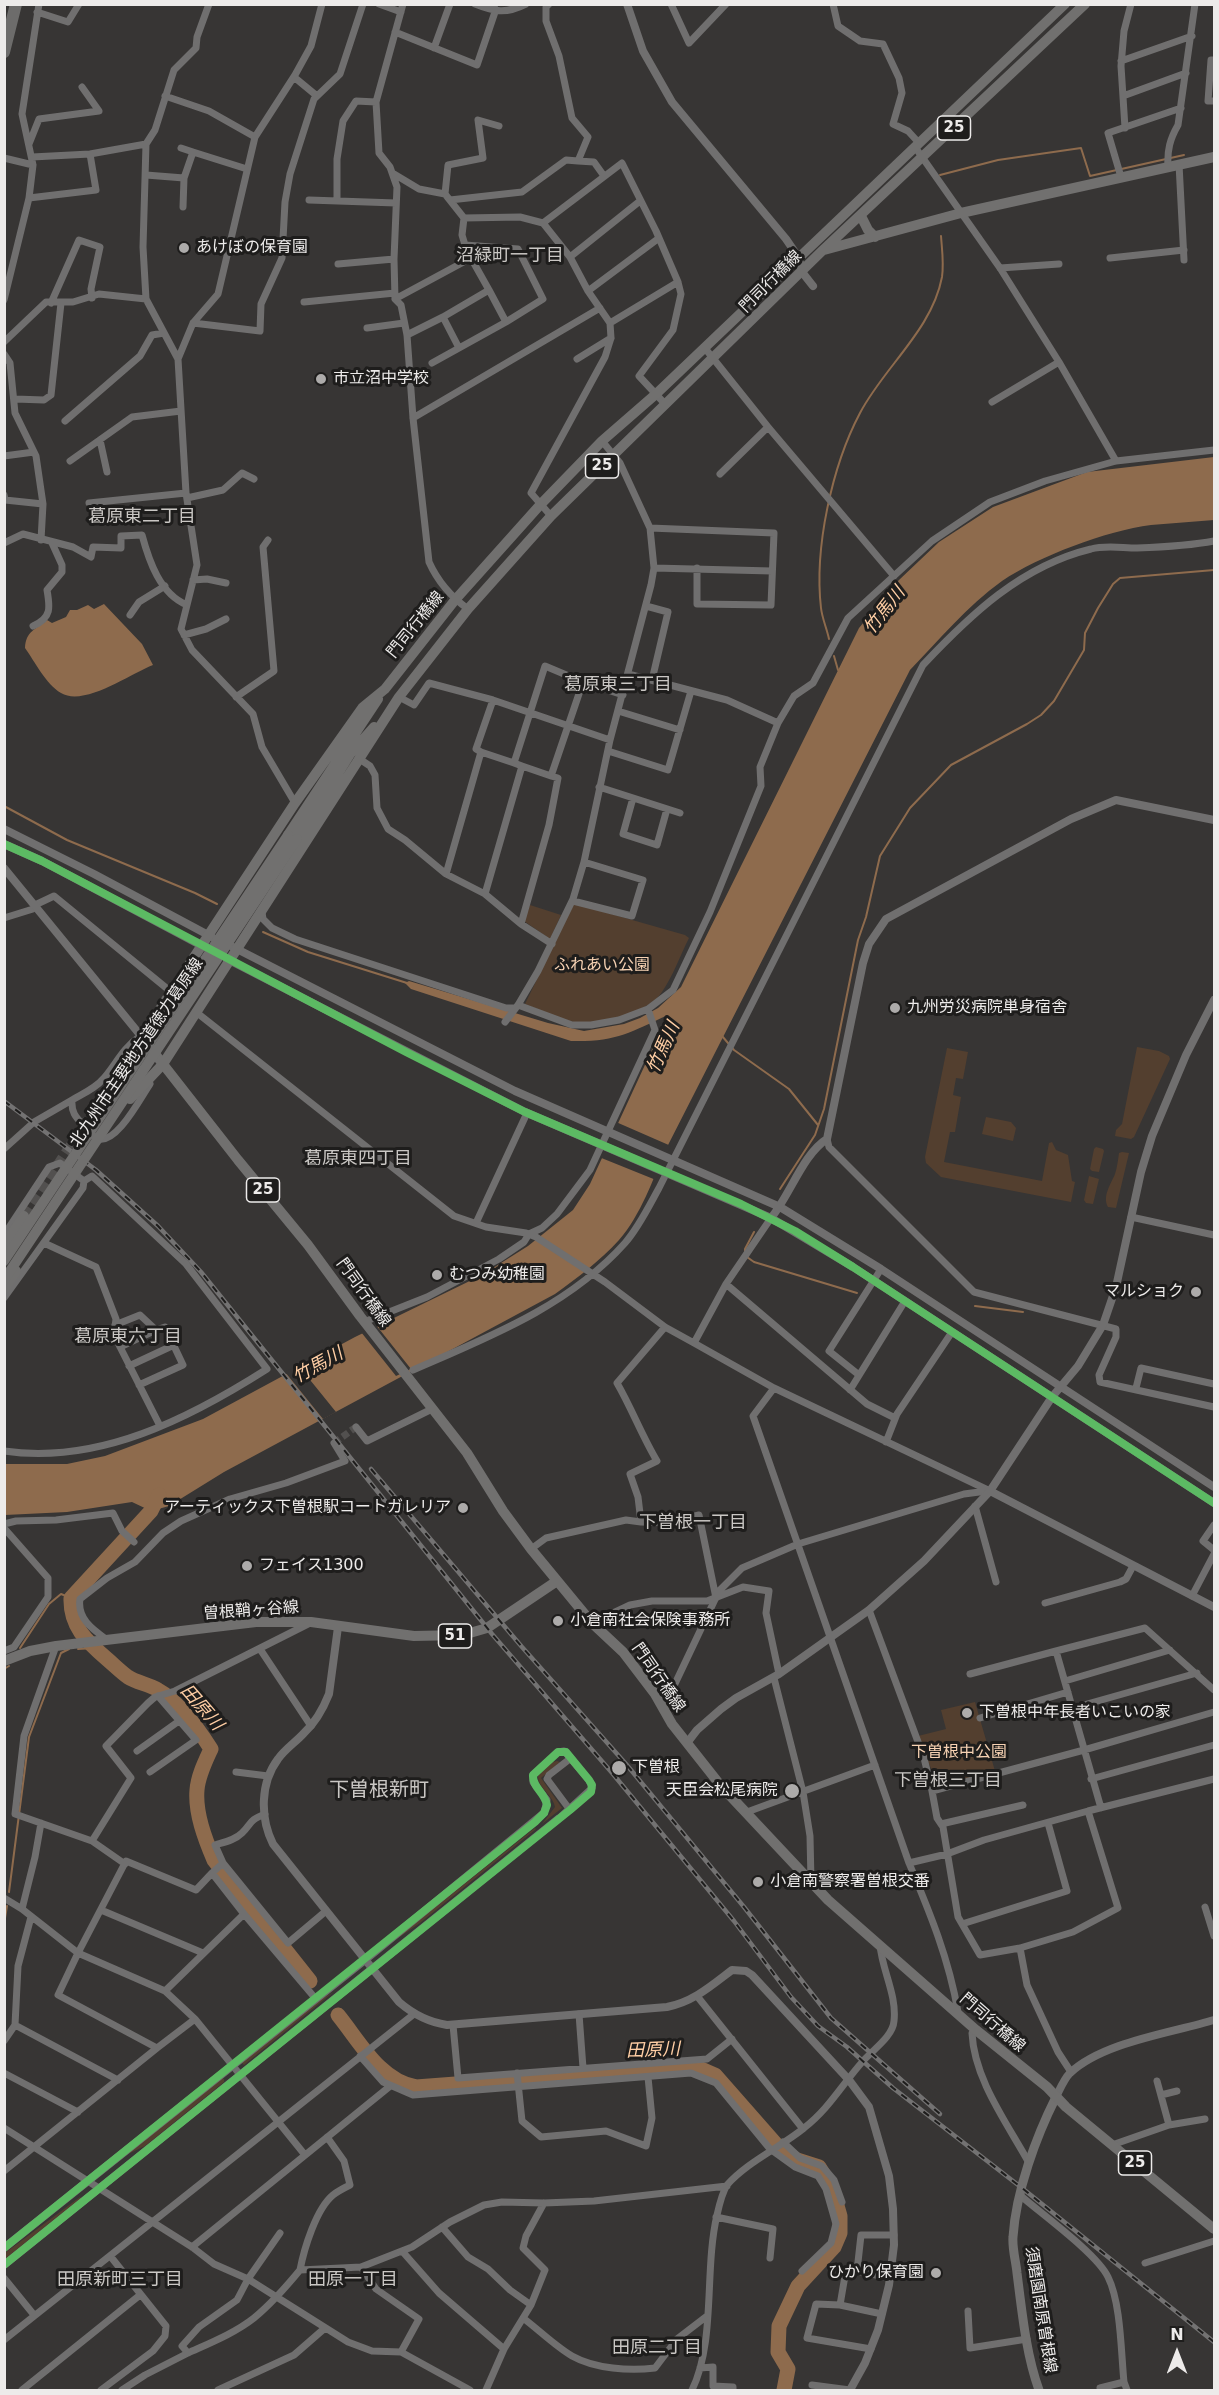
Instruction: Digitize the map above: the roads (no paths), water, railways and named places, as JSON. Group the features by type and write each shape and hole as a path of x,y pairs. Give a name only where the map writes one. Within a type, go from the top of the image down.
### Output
{"highway":[{"path":"4,52 16,4"}],"main road":[{"name":"門司行橋線","path":"163,1064 262,912 347,752 363,707 385,689 455,600 540,505 602,441 656,394 1065,4"},
{"name":"門司行橋線","path":"1085,4 822,251 551,516 468,609 399,697 295,803 141,1036 365,1318 415,1388 466,1453 503,1511 531,1549 592,1623 623,1652 655,1694 687,1743 722,1786 811,1884 976,2030 1215,2229"},
{"name":"門司行橋線","path":"799,258 1120,172 1167,161 1179,165 1215,157"},
{"path":"861,216 868,230 875,237"},
{"name":"北九州市主要地方道徳力葛原線","path":"4,1280 347,752"},
{"name":"北九州市主要地方道徳力葛原線","path":"4,1261 292,837"},
{"path":"109,1087 141,1036"},
{"path":"130,1099 163,1064"},
{"path":"4,1245 24,1216"},
{"path":"4,1289 44,1228"},
{"name":"曽根鞘ヶ谷線","path":"4,1661 30,1651 77,1642 256,1622 311,1622 432,1637 475,1633 487,1628 557,1581"},
{"name":"須磨園南原曽根線","path":"1039,2391 1027,2339 1013,2238 1029,2163 1043,2123 1056,2097"}],"street":[{"path":"4,300 29,198 33,165 22,114 38,8 68,22 79,4"},
{"path":"209,4 197,37 196,48 174,70 155,130 146,144 143,247 146,299 178,359 187,496 197,565 181,629 192,650 253,714 262,747 295,803"},
{"path":"178,359 193,323 218,294 255,137 311,46 322,4"},
{"path":"193,323 260,331 261,304 282,258 285,202 290,174 314,99 340,74 363,4"},
{"path":"379,4 402,8 376,102 380,153 393,174 397,187 393,259 395,296 401,305 407,335 413,418 429,562 437,579 455,600 468,609"},
{"path":"434,48 450,4"},
{"path":"475,4 514,9 526,4"},
{"path":"549,4 546,7 546,21 559,56 572,118 588,137 578,161"},
{"path":"627,4 643,51 672,102 786,239 799,258 802,272 813,286"},
{"path":"671,4 690,43 723,6"},
{"path":"833,4 838,26 860,41 883,44 899,78 902,93 893,124 908,131 923,157 1000,268 1059,362 1116,461"},
{"path":"1125,128 1121,61 1124,31 1131,4"},
{"path":"1167,161 1171,138 1178,125 1195,4"},
{"path":"395,32 477,65 495,8"},
{"path":"1121,61 1192,36"},
{"path":"1215,60 1211,60 1208,101 1215,101"},
{"path":"1123,96 1186,73"},
{"path":"294,77 317,96"},
{"path":"29,144 39,119 99,111 82,87"},
{"path":"165,96 209,111 255,137"},
{"path":"337,201 337,159 344,120 356,101 376,102"},
{"path":"1120,172 1108,133 1181,108"},
{"path":"499,126 478,120 483,158 448,165 447,197 464,218 462,235 465,245 506,322"},
{"path":"32,157 90,154 146,144"},
{"path":"181,148 247,169"},
{"path":"183,207 184,178 194,152"},
{"path":"29,198 96,190 90,154"},
{"path":"4,158 33,165"},
{"path":"393,174 419,189 447,197 522,192 566,160 594,162 604,176"},
{"path":"543,223 622,163 659,238 681,294 673,330 639,376 666,405"},
{"path":"1179,165 1184,260"},
{"path":"146,175 184,178"},
{"path":"309,200 396,203"},
{"path":"570,257 640,201"},
{"path":"464,218 520,217 543,223 570,257 588,291 610,323 611,338 605,357 531,493 551,516"},
{"path":"588,291 659,238"},
{"path":"51,303 79,240 100,247 91,289 92,298"},
{"path":"432,363 543,299 518,249 465,245"},
{"path":"1110,258 1184,250"},
{"path":"304,302 395,296 471,258"},
{"path":"338,264 393,259"},
{"path":"1000,268 1059,264"},
{"path":"610,323 678,282"},
{"path":"407,335 489,290"},
{"path":"4,342 46,302 61,303 92,298 99,294 146,299"},
{"path":"15,399 44,400 51,395 61,303"},
{"path":"413,418 600,308"},
{"path":"443,317 459,348"},
{"path":"367,328 404,323"},
{"path":"65,421 140,356 152,335 164,333"},
{"path":"577,359 611,338"},
{"path":"704,347 768,427 894,576"},
{"path":"4,354 10,363 15,414 34,452 43,504 41,540"},
{"path":"992,402 1059,362"},
{"path":"70,461 132,417 181,411"},
{"path":"720,474 768,427"},
{"path":"100,440 107,472"},
{"path":"505,1022 552,944 573,901 584,862 610,740 654,568 650,528 614,454 602,441"},
{"path":"262,912 263,918 272,928 295,939 506,1008 515,1008 572,1025 620,1020 648,1009 673,990 710,912 761,786 760,767 778,723 794,696 813,683 848,618 932,541 990,502 1045,481 1116,461 1215,450"},
{"path":"4,456 34,452"},
{"path":"89,503 187,496 223,490 242,473 254,479"},
{"path":"4,495 5,500 43,504"},
{"path":"650,528 774,533 771,605 697,604 697,568"},
{"path":"4,543 23,534 73,547 91,557 93,547 121,548 121,536 142,536 149,563 178,601 187,605"},
{"path":"236,697 274,671 263,547 267,540"},
{"path":"414,1370 512,1326 571,1292 626,1242 665,1172 922,665 951,635 1008,586 1045,565 1092,548 1180,547 1215,542"},
{"path":"33,626 47,618 50,610 47,590 62,572 62,565 52,543"},
{"path":"654,568 772,571"},
{"path":"193,580 207,579 226,583"},
{"path":"130,615 139,602 165,586"},
{"path":"646,606 668,612 652,680"},
{"path":"184,635 206,629 226,619"},
{"path":"514,763 545,666 623,695"},
{"path":"628,674 727,700 778,723"},
{"path":"551,776 583,682"},
{"path":"399,697 414,705 429,683 493,700 610,740"},
{"path":"608,751 668,770 691,691"},
{"path":"493,700 476,750 558,778 549,825 521,924"},
{"path":"618,711 680,730"},
{"path":"347,752 370,766 375,776 377,808 388,829 446,874 485,894 521,924 552,944"},
{"path":"446,874 481,752"},
{"path":"485,894 522,766"},
{"path":"599,787 680,813"},
{"path":"633,798 623,834 657,845 667,809"},
{"path":"1215,820 1116,800 1071,819 886,920 869,944 863,963 827,1139 829,1147 974,1292 1116,1329 1118,1332 1099,1375 1102,1383 1136,1388 1215,1407"},
{"path":"4,829 515,1091 780,1207 881,1269 1215,1487"},
{"path":"4,844 42,861 527,1113 771,1218 821,1246 1215,1503"},
{"path":"573,901 632,916 643,880 584,862"},
{"path":"4,868 141,1036 127,1045 104,1079 94,1088 34,1122 4,1149"},
{"path":"4,918 33,909 35,905 54,896 170,991"},
{"path":"687,1743 721,1709 777,1676 869,1610 924,1561 990,1491 1052,1397 1078,1366 1103,1325 1116,1287 1141,1172 1152,1136 1186,1055 1214,1001"},
{"path":"365,1318 427,1297 499,1259 533,1236 570,1199 590,1170 603,1145 655,1030 648,1009"},
{"path":"196,1012 454,1216 533,1236 590,1275 605,1282 665,1327 774,1388 990,1491 1215,1607"},
{"path":"72,1100 71,1109 74,1116 97,1139 105,1139 117,1133 163,1064"},
{"path":"476,1223 527,1113"},
{"path":"694,1343 726,1284 780,1207 817,1145 827,1139"},
{"path":"6,1229 49,1167 60,1163 84,1180"},
{"path":"4,1451 65,1452 114,1444 160,1426 244,1384 267,1369 186,1264 92,1176 84,1180"},
{"path":"4,1298 83,1188 84,1180"},
{"path":"1131,1217 1215,1235"},
{"path":"44,1243 96,1267 116,1319 114,1335 160,1426"},
{"path":"859,1375 829,1352 881,1269"},
{"path":"726,1284 867,1404 895,1418"},
{"path":"850,1390 905,1301"},
{"path":"115,1325 140,1315 156,1330"},
{"path":"120,1347 165,1327 174,1345 183,1365 139,1385"},
{"path":"641,1522 638,1497 630,1474 657,1461 617,1383 665,1327"},
{"path":"886,1442 895,1418 952,1332"},
{"path":"129,1366 174,1345"},
{"path":"1136,1388 1141,1368 1215,1384"},
{"path":"774,1388 753,1416 909,1863 930,1912 951,1973 958,2012"},
{"path":"356,1427 367,1441 432,1409"},
{"path":"103,1640 88,1626 79,1607 80,1599 107,1578 135,1562 163,1533 181,1521 222,1502 286,1483 345,1461 334,1443"},
{"path":"663,1708 719,1591 742,1568 798,1544 964,1494 990,1491"},
{"path":"975,1506 996,1582"},
{"path":"4,1524 113,1513 122,1531 134,1542"},
{"path":"531,1549 546,1538 626,1520 667,1523 699,1515 716,1598"},
{"path":"1192,1596 1215,1552 1203,1541 1215,1525"},
{"path":"4,1528 48,1578 48,1597 14,1647 4,1651"},
{"path":"1045,1603 1120,1582 1126,1579 1133,1566"},
{"path":"592,1623 630,1605 652,1601 707,1601 743,1587 770,1591 766,1613 777,1676 803,1792 810,1836 811,1884"},
{"path":"869,1610 924,1758 937,1818 941,1824 958,1917 980,1955 1020,1948 1073,1932 1118,1908 1088,1811"},
{"path":"92,1841 130,1778 106,1746 148,1703 311,1622"},
{"path":"338,1627 329,1694 317,1719 278,1759 268,1776 264,1795 267,1832 273,1844 399,2002 414,2014 431,2022 453,2025 667,2007 679,2005 697,1996 732,1970 747,1971 849,2080 868,2107 889,2176 894,2209 890,2278 871,2349 850,2390 812,2385"},
{"path":"970,1674 1145,1628 1215,1690"},
{"path":"56,1646 24,1736 15,1814 92,1841 125,1864 126,1862 196,1890 223,1864"},
{"path":"260,1649 311,1726"},
{"path":"1065,1681 1170,1650"},
{"path":"1056,1651 1101,1808"},
{"path":"1073,1708 1197,1673"},
{"path":"980,1718 1068,1692"},
{"path":"150,1772 196,1740 159,1696"},
{"path":"932,1791 1215,1712"},
{"path":"137,1751 179,1721"},
{"path":"1091,1779 1215,1745"},
{"path":"4,2248 366,1959 544,1813 547,1800 533,1782 532,1775 558,1752 564,1751 571,1758 592,1788 570,1810 4,2265"},
{"path":"570,1810 547,1779 571,1758"},
{"path":"747,1812 875,1765"},
{"path":"236,1772 268,1776"},
{"path":"909,1863 947,1854 984,1840 1088,1811 1215,1779"},
{"path":"941,1824 1023,1805"},
{"path":"265,1814 251,1820 241,1835 215,1845 223,1864 288,1943 326,1911"},
{"path":"22,1910 41,1823"},
{"path":"962,1924 1067,1891 1048,1823"},
{"path":"125,1864 58,1995 157,2048"},
{"path":"214,1872 244,1914 315,1998"},
{"path":"4,1898 78,1953 165,1991 195,2019 304,2155"},
{"path":"1205,1907 1215,1936"},
{"path":"101,1910 203,1953"},
{"path":"165,1991 244,1914"},
{"path":"4,2041 15,2025 18,1966 31,1917"},
{"path":"692,2391 700,2368 707,2316 711,2241 726,2186 770,2149 804,2129 832,2103 891,2031 894,2024 894,2008 880,1945"},
{"path":"1020,1948 1027,1985 1058,2052 1071,2072"},
{"path":"697,1996 804,2129"},
{"path":"4,2340 414,2014"},
{"path":"579,2014 584,2068"},
{"path":"4,2171 195,2019"},
{"path":"1056,2097 1071,2072 1095,2054 1215,2020"},
{"path":"15,2025 118,2080"},
{"path":"453,2025 458,2078 706,2059 732,2038"},
{"path":"976,2030 972,2033 973,2052 992,2098 1029,2163"},
{"path":"364,2053 383,2082 413,2095 691,2073 716,2083 770,2149 795,2167 818,2176 826,2188 836,2224 831,2243 802,2271"},
{"path":"4,2073 78,2112"},
{"path":"517,2073 522,2121 541,2137 606,2131 646,2146 652,2118 648,2077"},
{"path":"1157,2081 1169,2125"},
{"path":"192,2247 389,2086"},
{"path":"1161,2095 1177,2091"},
{"path":"1112,2145 1169,2125 1205,2120"},
{"path":"4,2128 192,2247 214,2264 248,2279 348,2342 372,2351 401,2352 470,2391"},
{"path":"122,2391 145,2375 221,2338 254,2318 277,2297 300,2270 303,2253 314,2225 331,2196 350,2185 345,2161 327,2137"},
{"path":"783,2142 800,2158 822,2166 834,2180 842,2202"},
{"path":"300,2270 361,2267 402,2251 484,2205 502,2202 594,2201 726,2186"},
{"path":"1021,2196 1096,2259 1108,2277 1119,2327 1124,2382 1127,2391"},
{"path":"486,2391 504,2349 531,2305 545,2270 523,2248 526,2236 544,2203"},
{"path":"716,2217 773,2229 770,2258"},
{"path":"442,2227 468,2257 488,2269 510,2290 531,2305"},
{"path":"188,2353 182,2346 199,2327 237,2300 248,2279 280,2233"},
{"path":"857,2271 861,2235 894,2235"},
{"path":"1145,2263 1215,2241"},
{"path":"402,2251 439,2292 504,2349"},
{"path":"101,2391 153,2351 165,2336 166,2326 111,2257"},
{"path":"361,2267 376,2289 419,2319 401,2352"},
{"path":"840,2305 846,2270 890,2278"},
{"path":"4,2278 34,2316"},
{"path":"22,2391 140,2295"},
{"path":"871,2349 807,2338 816,2304 840,2305 882,2314"},
{"path":"968,2311 970,2348 1027,2339"},
{"path":"523,2318 572,2356 606,2367 647,2369 655,2368 677,2339 707,2316"},
{"path":"218,2391 294,2355 325,2328"},
{"path":"700,2368 713,2367 713,2386 733,2387 733,2391"},
{"path":"1100,2388 1124,2382"}],"water":[{"name":"竹馬川","path":"1214,457 1214,520 1133,528 1074,546 1035,563 1002,581 977,601 910,670 666,1149 640,1208 619,1240 596,1262 555,1294 224,1472 169,1506 151,1511 132,1502 67,1512 5,1515 5,1464 67,1464 105,1456 203,1419 355,1337 482,1275 528,1246 573,1210 590,1184 668,1015 611,1038 571,1041 411,989 405,983 409,981 548,1023 584,1031 624,1024 658,1008 681,987 859,628 899,580 939,542 993,507 1087,472"},
{"path":"104,604 142,644 153,665 94,693 71,696 61,693 46,678 25,648 27,638 32,631 47,620 52,623 66,617 70,610 77,610 88,605 94,609"}],"waterway":[{"path":"940,175 998,160 1081,148 1090,176 1184,155"},
{"path":"829,639 821,608 820,560 827,508 834,482 841,457 860,413 918,331 937,296 943,272 941,236"},
{"path":"780,1189 815,1135 824,1109 858,940 866,917 880,856 910,808 951,765 1027,724 1041,715 1054,701 1084,650 1085,633 1098,608 1113,584 1120,578 1214,570"},
{"path":"834,656 838,670"},
{"path":"4,806 67,840 217,904"},
{"path":"263,932 308,952 407,983"},
{"path":"722,1036 734,1050 789,1089 818,1125"},
{"path":"745,1252 754,1232"},
{"path":"747,1257 754,1262 857,1293"},
{"path":"975,1306 1023,1312"},
{"name":"田原川","path":"159,1495 151,1511 71,1598 73,1617 86,1639 123,1673 154,1688 173,1701 211,1749 202,1769 197,1799 201,1826 214,1860 310,1981"},
{"path":"20,1648 49,1604 61,1594 71,1598"},
{"path":"78,1649 94,1648"},
{"path":"9,1892 29,1737 61,1653 69,1649"},
{"path":"4,1669 9,1666"},
{"path":"4,1924 7,1906"},
{"name":"田原川","path":"338,2015 381,2069 403,2083 416,2087 680,2067 699,2068 715,2075 780,2149 797,2160 819,2167 832,2188 840,2216 840,2233 834,2247 798,2286 779,2326 778,2352 788,2369 784,2390"}],"tunnel":[{"path":"24,1216 109,1087"},
{"path":"334,1443 356,1427"}],"railway":[{"path":"4,1101 96,1170 158,1226 201,1272 492,1634 613,1774 734,1921 791,1997 818,2026 1214,2342"},
{"path":"371,1469 522,1647 626,1764 744,1907 831,2018 940,2114"}],"place":[{"name":"あけぼの保育園","path":"184,248"},
{"name":"市立沼中学校","path":"321,379"},
{"name":"九州労災病院単身宿舎","path":"895,1008"},
{"name":"むつみ幼稚園","path":"437,1275"},
{"name":"マルショク","path":"1196,1292"},
{"name":"アーティックス下曽根駅コートガレリア","path":"463,1508"},
{"name":"フェイス1300","path":"247,1566"},
{"name":"小倉南社会保険事務所","path":"558,1621"},
{"name":"下曽根中年長者いこいの家","path":"967,1713"},
{"name":"下曽根","path":"619,1768"},
{"name":"天臣会松尾病院","path":"792,1791"},
{"name":"小倉南警察署曽根交番","path":"758,1882"},
{"name":"ひかり保育園","path":"936,2273"}],"district":[{"name":"沼緑町一丁目","path":"510,256"},
{"name":"葛原東二丁目","path":"142,517"},
{"name":"葛原東三丁目","path":"618,685"},
{"name":"葛原東四丁目","path":"358,1159"},
{"name":"葛原東六丁目","path":"128,1337"},
{"name":"下曽根一丁目","path":"693,1523"},
{"name":"下曽根三丁目","path":"948,1781"},
{"name":"下曽根新町","path":"379,1791"},
{"name":"田原新町三丁目","path":"120,2280"},
{"name":"田原一丁目","path":"353,2280"},
{"name":"田原二丁目","path":"657,2348"}],"park label":[{"name":"ふれあい公園","path":"602,966"},
{"name":"下曽根中公園","path":"959,1753"}]}
